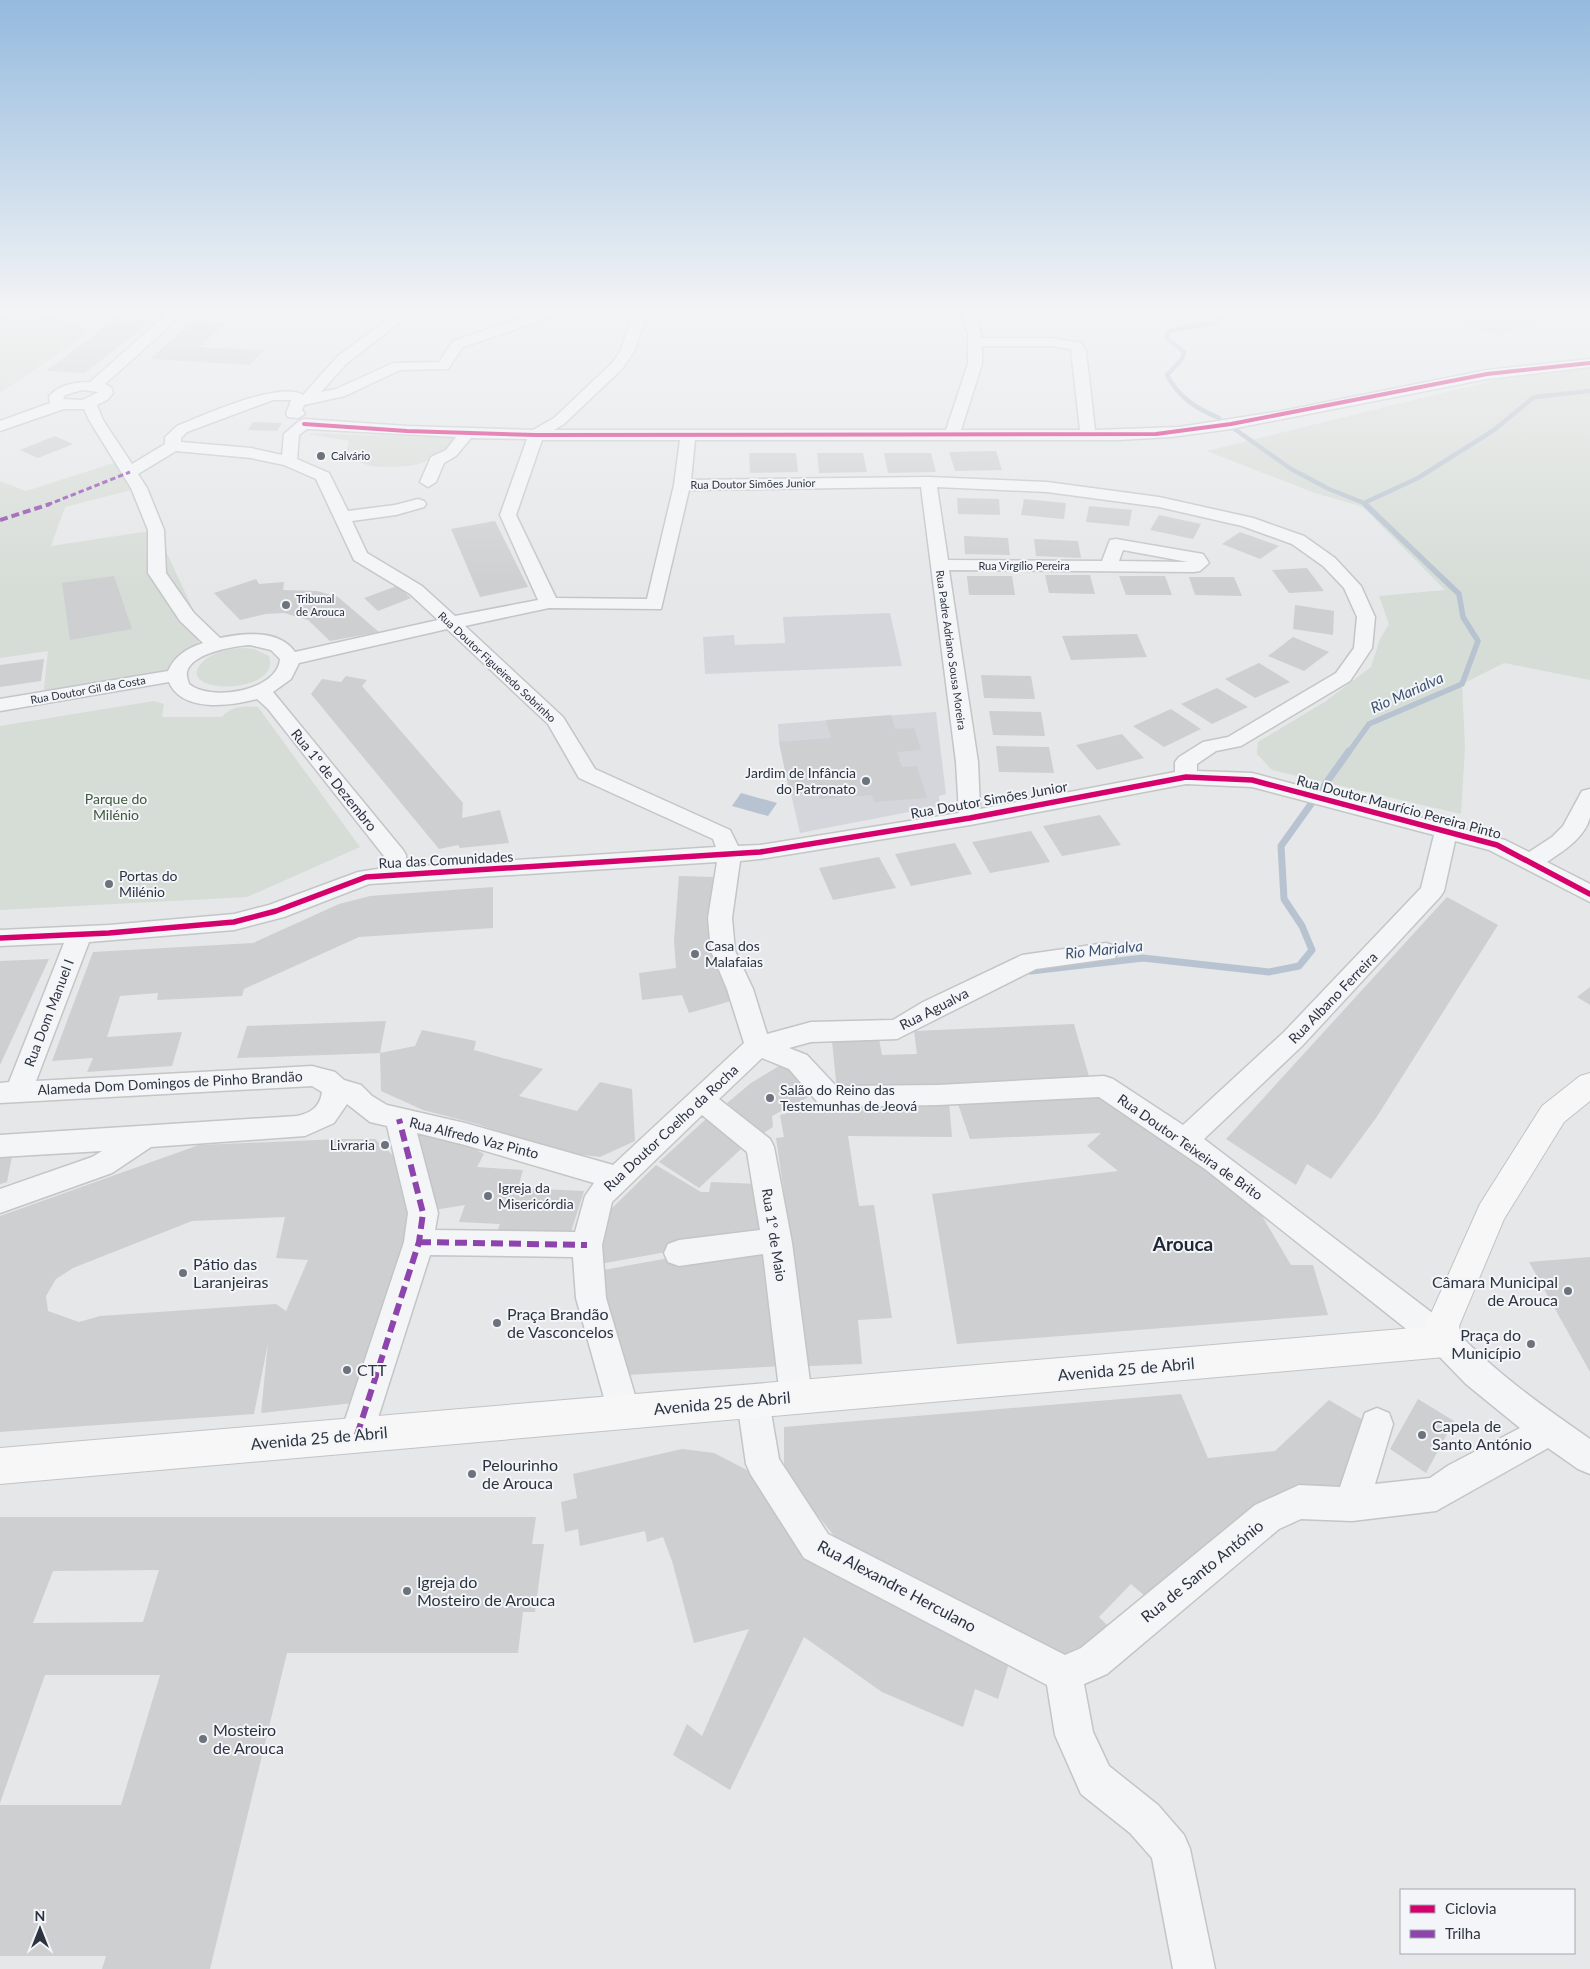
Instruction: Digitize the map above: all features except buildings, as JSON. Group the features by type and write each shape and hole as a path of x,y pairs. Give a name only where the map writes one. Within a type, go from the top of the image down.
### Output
{"main road":[{"path":"1444,1341 1442,1326 1491,1213 1553,1114 1590,1084"},
{"name":"Avenida 25 de Abril","path":"0,1466 1444,1341"}],"street":[{"path":"0,417 59,401 89,403 93,401"},
{"path":"0,426 59,401"},
{"path":"130,472 173,446 173,437 182,429 258,401"},
{"path":"299,401 292,414 301,419 466,434 1088,435 1177,432 1249,421 1352,401"},
{"path":"301,419 296,412 306,401"},
{"path":"549,603 508,515 536,435 559,421 580,401"},
{"path":"952,435 963,401"},
{"path":"1084,401 1088,435"},
{"path":"89,403 96,420 140,488 156,530 157,573 187,617 215,644"},
{"path":"289,461 292,434 301,419"},
{"path":"428,482 438,460 451,452 466,434"},
{"path":"290,659 549,603 655,605 682,485 688,435"},
{"name":"Rua Doutor Figueiredo Sobrinho","path":"173,446 251,453 289,461 323,476 360,556 416,590 556,722 588,773 722,835 730,854"},
{"name":"Rua Doutor Simões Junior","path":"682,485 928,482 1047,487 1159,502 1259,526 1298,540 1329,562 1352,586 1366,617 1363,648 1343,677 1234,742 1210,746 1186,762 1186,777"},
{"name":"Rua Padre Adriano Sousa Moreira","path":"928,482 967,762 970,818"},
{"path":"342,516 367,515 418,504"},
{"name":"Rua Virgílio Pereira","path":"939,565 1109,566"},
{"path":"232,640 266,640 278,644 287,651 290,659 289,668 283,676 260,691 231,698 199,697 186,692 179,684 177,675 180,666 189,658 215,644 232,640"},
{"name":"Rua Doutor Gil da Costa","path":"0,705 177,675"},
{"name":"Rua 1º de Dezembro","path":"260,691 275,706 395,855 395,875"},
{"path":"1234,742 1236,757 1252,780"},
{"name":"Rua Doutor Simões Junior","path":"730,854 760,852 970,818 1186,777 1252,780"},
{"name":"Rua Doutor Maurício Pereira Pinto","path":"1252,780 1496,845 1590,894"},
{"path":"1529,862 1560,842 1572,830 1590,796"},
{"name":"Rua Albano Ferreira","path":"1184,1141 1294,1039 1432,891 1446,832"},
{"path":"730,854 720,918 723,951 740,989 758,1046"},
{"name":"Rua das Comunidades","path":"0,938 234,922 276,911 366,877 730,854"},
{"name":"Rua Dom Manuel I","path":"9,1092 80,934"},
{"name":"Rua Agualva","path":"758,1046 811,1032 897,1028 1031,961 1106,952"},
{"name":"Rua Doutor Teixeira de Brito","path":"758,1046 798,1062 829,1097 938,1095 1104,1086 1215,1161 1444,1341 1464,1363 1549,1430 1590,1458"},
{"name":"Rua Doutor Coelho da Rocha","path":"587,1245 599,1196 758,1046"},
{"name":"Alameda Dom Domingos de Pinho Brandão","path":"9,1092 312,1076 326,1079 336,1089"},
{"path":"0,1146 280,1129 311,1124 327,1115 336,1102 336,1089"},
{"name":"Rua Alfredo Vaz Pinto","path":"336,1089 351,1092 380,1114 474,1137 618,1178"},
{"name":"Rua 1º de Maio","path":"702,1100 760,1147 776,1240 796,1397"},
{"path":"357,1434 419,1242 423,1213 399,1119"},
{"path":"0,1201 102,1165 147,1136"},
{"path":"679,1253 776,1240"},
{"path":"419,1242 587,1245 591,1298 624,1412"},
{"name":"Rua Alexandre Herculano","path":"753,1401 763,1464 816,1546 1064,1674"},
{"path":"1352,1504 1377,1424"},
{"name":"Rua de Santo António","path":"1064,1674 1094,1661 1267,1517 1299,1502 1352,1504 1436,1494 1461,1477 1549,1430"},
{"path":"1064,1674 1074,1735 1096,1780 1144,1819 1170,1849 1194,1969"}],"shaded area":[{"path":"890,613 902,666 705,674 703,637 734,635 735,645 785,643 783,617"},
{"name":"Jardim de Infância do Patronato","path":"936,712 946,794 939,796 940,806 800,833 779,742 778,724"}],"green space":[{"path":"1410,401 1590,401 1590,680 1504,663 1462,684 1465,746 1461,814 1272,770 1257,754 1258,742 1326,701 1371,667 1380,639 1389,624 1379,596 1445,590 1363,507 1312,492 1207,451"},
{"path":"309,434 457,438 439,455 420,464 386,467 357,461 344,461 349,441"},
{"path":"123,460 139,488 65,507 51,546 156,530 204,633 177,675 43,698 48,651 0,658 0,481 26,491"},
{"path":"254,649 269,656 269,669 260,678 247,684 215,686 203,682 197,675 200,665 214,654 225,650"},
{"name":"Parque do Milénio","path":"154,701 164,704 162,717 222,717 226,713 238,708 258,707 360,847 247,897 0,910 0,726"}],"water":[{"path":"741,793 777,803 768,816 732,806"}],"waterway":[{"path":"1189,401 1203,411 1219,418"},
{"name":"Rio Marialva","path":"1364,503 1418,478 1494,430 1529,401"},
{"path":"1236,430 1291,469 1329,489 1364,503"},
{"name":"Rio Marialva","path":"1349,752 1369,724 1462,684 1478,641 1463,617 1459,594 1365,504"},
{"name":"Rio Marialva","path":"1031,971 1143,958 1269,972 1299,966 1312,950 1302,926 1284,899 1281,846 1349,751"}],"marked path":[{"path":"0,520 36,509 130,472"},
{"path":"357,1435 419,1242 423,1213 399,1119"},
{"path":"419,1242 587,1245"}],"cycle path":[{"path":"304,424 407,431 536,435 1118,435 1179,432 1282,415 1349,401"},
{"path":"0,938 109,933 234,922 276,911 366,877 760,852 970,818 1186,777 1252,780 1497,845 1590,894"}],"place":[{"name":"Calvário","path":"321,456"},
{"name":"Tribunal de Arouca","path":"286,605"},
{"name":"Jardim de Infância do Patronato","path":"866,781"},
{"name":"Portas do Milénio","path":"109,884"},
{"name":"Casa dos Malafaias","path":"695,954"},
{"name":"Salão do Reino das Testemunhas de Jeová","path":"770,1098"},
{"name":"Livraria","path":"385,1145"},
{"name":"Igreja da Misericórdia","path":"488,1196"},
{"name":"Pátio das Laranjeiras","path":"183,1273"},
{"name":"Câmara Municipal de Arouca","path":"1568,1291"},
{"name":"Praça Brandão de Vasconcelos","path":"497,1323"},
{"name":"Praça do Município","path":"1531,1344"},
{"name":"CTT","path":"347,1370"},
{"name":"Capela de Santo António","path":"1422,1435"},
{"name":"Pelourinho de Arouca","path":"472,1474"},
{"name":"Igreja do Mosteiro de Arouca","path":"407,1591"},
{"name":"Mosteiro de Arouca","path":"203,1739"}],"district":[{"name":"Arouca","path":"1183,1244"}]}
